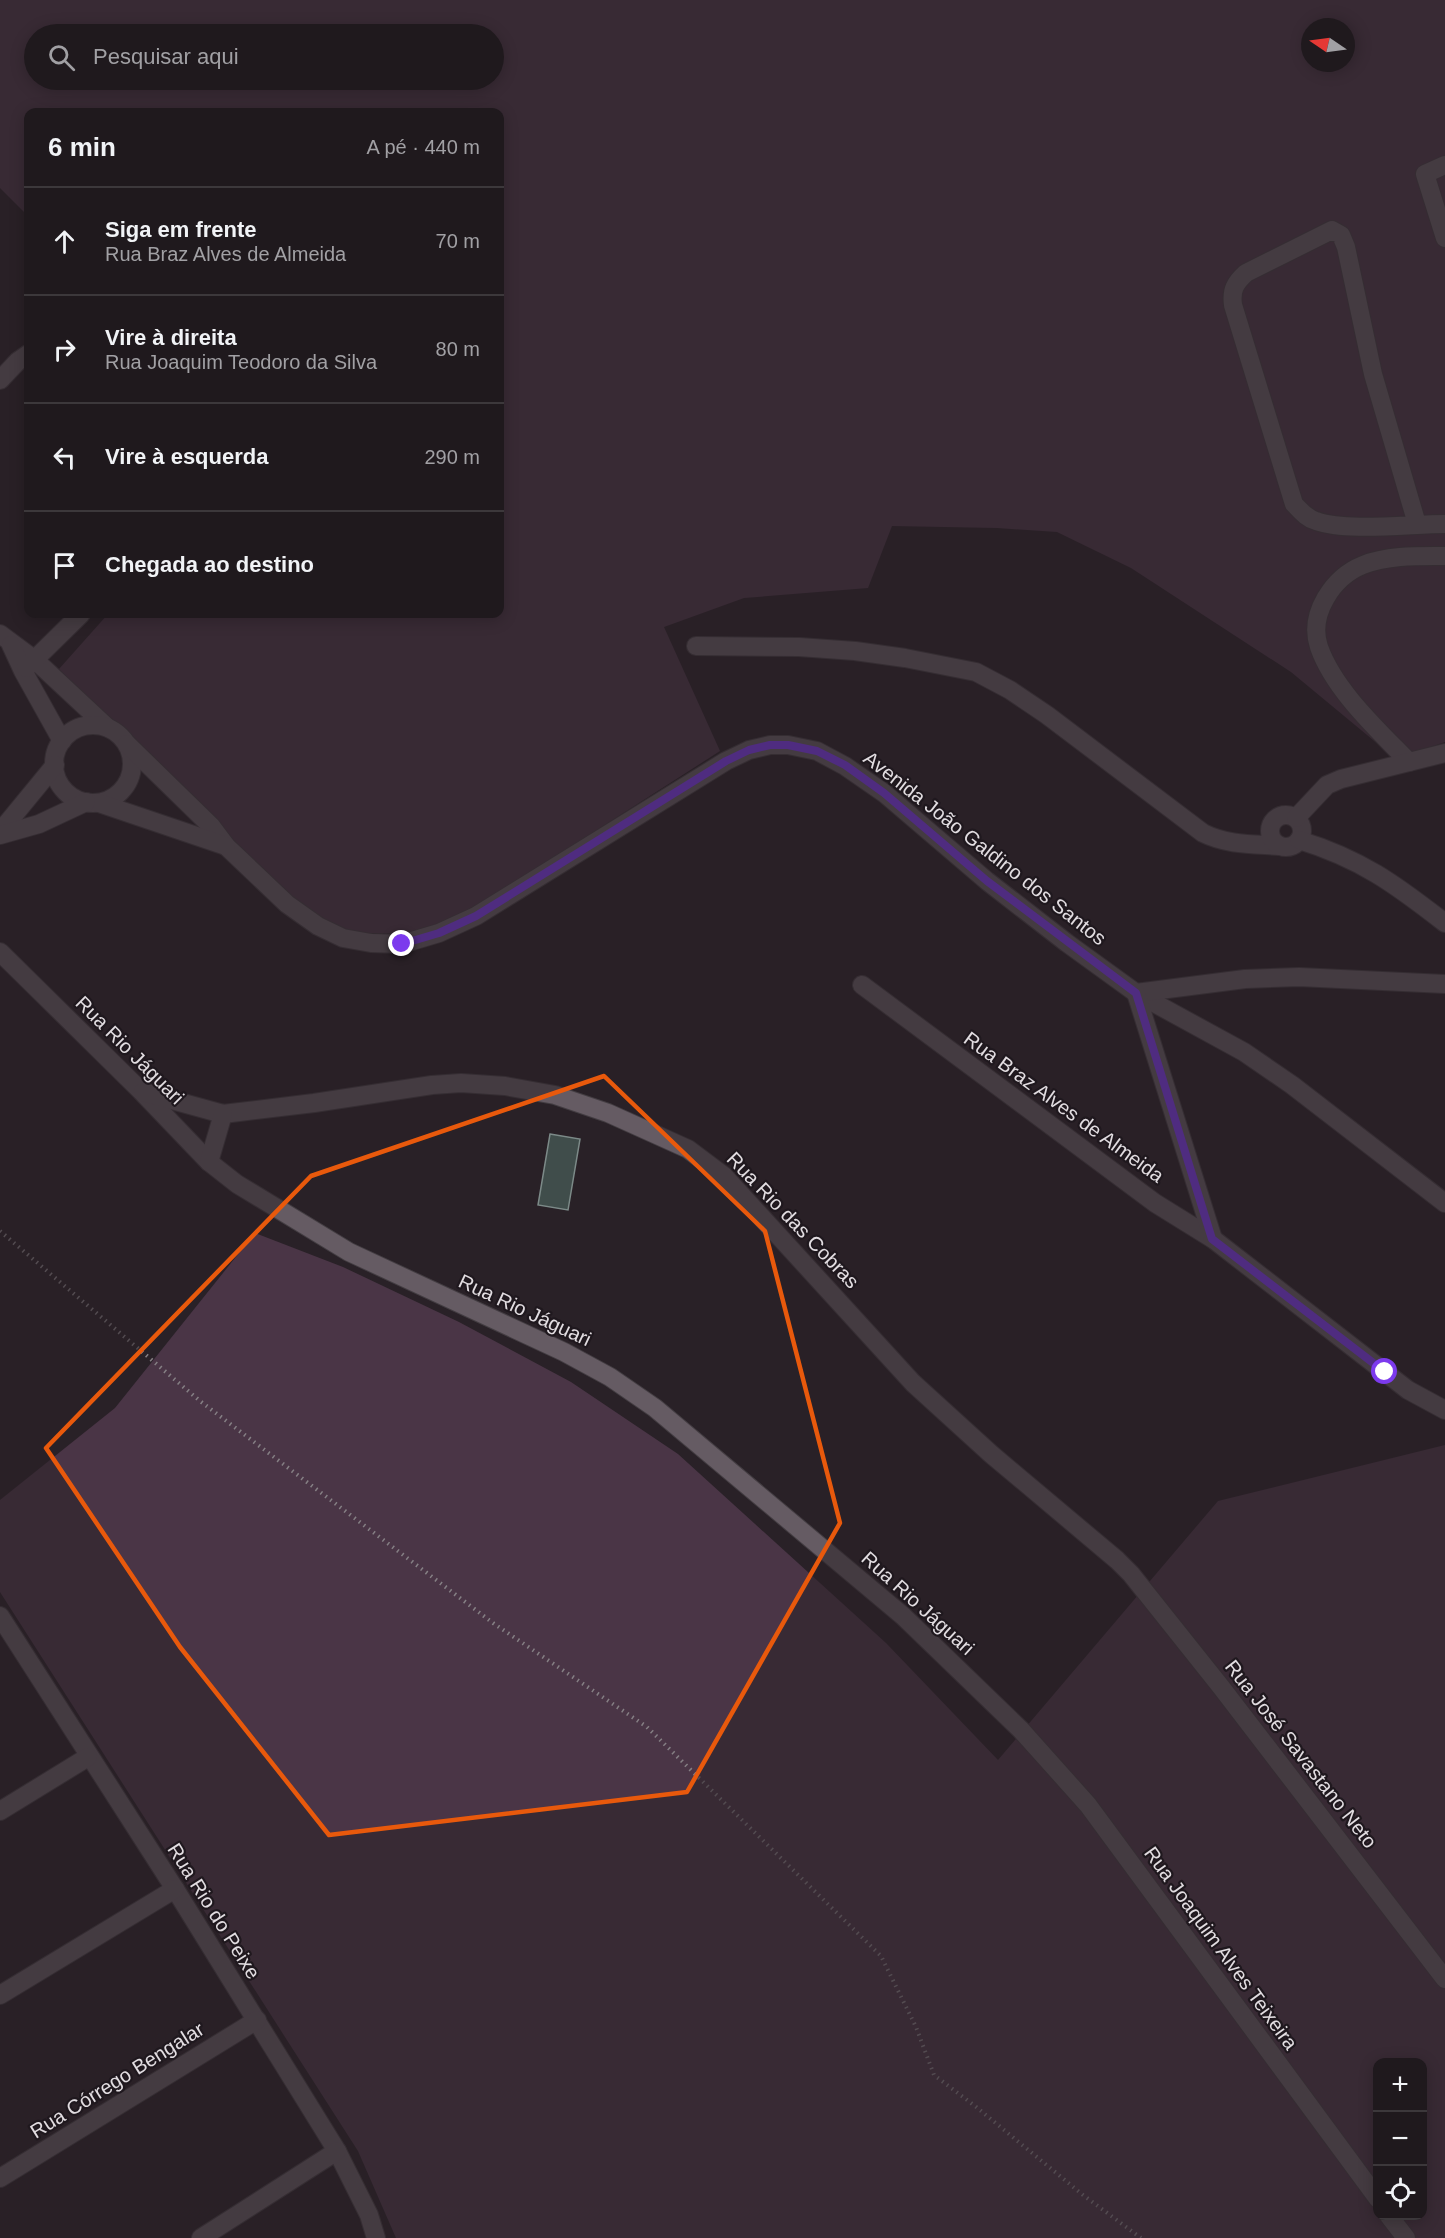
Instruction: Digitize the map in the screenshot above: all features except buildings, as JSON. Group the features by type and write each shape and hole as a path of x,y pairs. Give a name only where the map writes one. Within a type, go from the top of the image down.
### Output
{"street":[{"path":"1445,165 1425,174 1445,238"},
{"path":"1416,524 1373,374 1346,247 1341,235 1332,230 1246,273 1234,286 1232,296 1294,504 1310,519 1327,524 1378,525 1445,524"},
{"path":"0,380 24,357"},
{"path":"1409,762 1374,727 1349,697 1330,667 1319,646 1318,614 1325,598 1341,580 1362,565 1410,556 1445,556"},
{"path":"29,665 77,618"},
{"path":"0,834 39,824 116,795 129,781 132,769 132,756 127,744 119,734 108,728 29,665 5,639"},
{"path":"696,646 799,647 855,651 976,672 1010,690 1047,715 1203,833 1217,840 1236,843 1291,846 1302,836 1302,826 1296,818 1287,815 1278,817 1272,825 1236,843"},
{"path":"29,665 62,741"},
{"path":"108,728 95,725 83,726 71,732 62,741 56,753 55,765 57,778 64,789 74,798 226,846"},
{"name":"Avenida João Galdino dos Santos","path":"127,744 211,826 226,846 287,904 318,926 343,938 371,944 402,944 439,933 476,916 726,761 749,750 770,745 788,745 817,751 845,765 884,793 987,881 1136,993 1244,1052 1292,1085 1445,1203"},
{"path":"1296,818 1327,785 1341,779 1445,753"},
{"path":"0,834 55,765"},
{"path":"1272,825 1271,834 1280,846"},
{"path":"1299,840 1333,850 1363,865 1393,883 1445,923"},
{"name":"Rua Rio Jáguari","path":"0,952 141,1091 209,1162 237,1184 348,1252 564,1352 610,1377 654,1408 903,1616 1021,1730"},
{"path":"1212,1239 1136,993 1245,979 1299,977 1445,984"},
{"name":"Rua Braz Alves de Almeida","path":"862,986 1155,1203 1212,1239 1408,1390 1445,1410"},
{"name":"Rua Rio das Cobras","path":"141,1091 223,1114 432,1085 461,1083 505,1086 555,1095 608,1113 688,1149 724,1176 913,1383 991,1454 1117,1560"},
{"path":"209,1162 223,1114"},
{"name":"Rua José Savastano Neto","path":"1117,1560 1145,1591 1221,1687 1445,1979"},
{"name":"Rua Rio do Peixe","path":"2,1624 175,1889 337,2151 369,2215 376,2238"},
{"name":"Rua Joaquim Alves Teixeira","path":"1021,1730 1088,1805 1373,2194"},
{"path":"0,1811 88,1757"},
{"path":"0,1995 175,1889"},
{"name":"Rua Córrego Bengalar","path":"0,2178 257,2020"},
{"path":"201,2238 337,2151"},
{"path":"1392,2220 1406,2238"}],"path":[{"path":"0,1231 200,1401 493,1623 647,1727 881,1956 916,2027 934,2074 1083,2195 1141,2238"}],"highlighted area":[{"path":"604,1076 765,1231 840,1523 687,1792 329,1835 180,1647 46,1448 311,1176"}],"shaded area":[{"path":"0,0 1445,0 1445,742 1396,759 1291,672 1131,568 1057,532 997,528 892,526 868,588 744,598 664,627 720,751 461,917 407,934 330,932 232,844 59,669 104,618 504,618 504,108 24,108 24,212 0,188"},
{"path":"255,1233 343,1267 459,1322 571,1382 678,1454 886,1643 998,1760 1218,1501 1445,1445 1445,2238 396,2238 358,2151 0,1592 0,1500 115,1408"}],"route":[{"path":"402,944 439,933 476,916 726,761 749,750 770,745 788,745 817,751 845,765 884,793 987,881 1136,993 1212,1239 1385,1372"}]}
